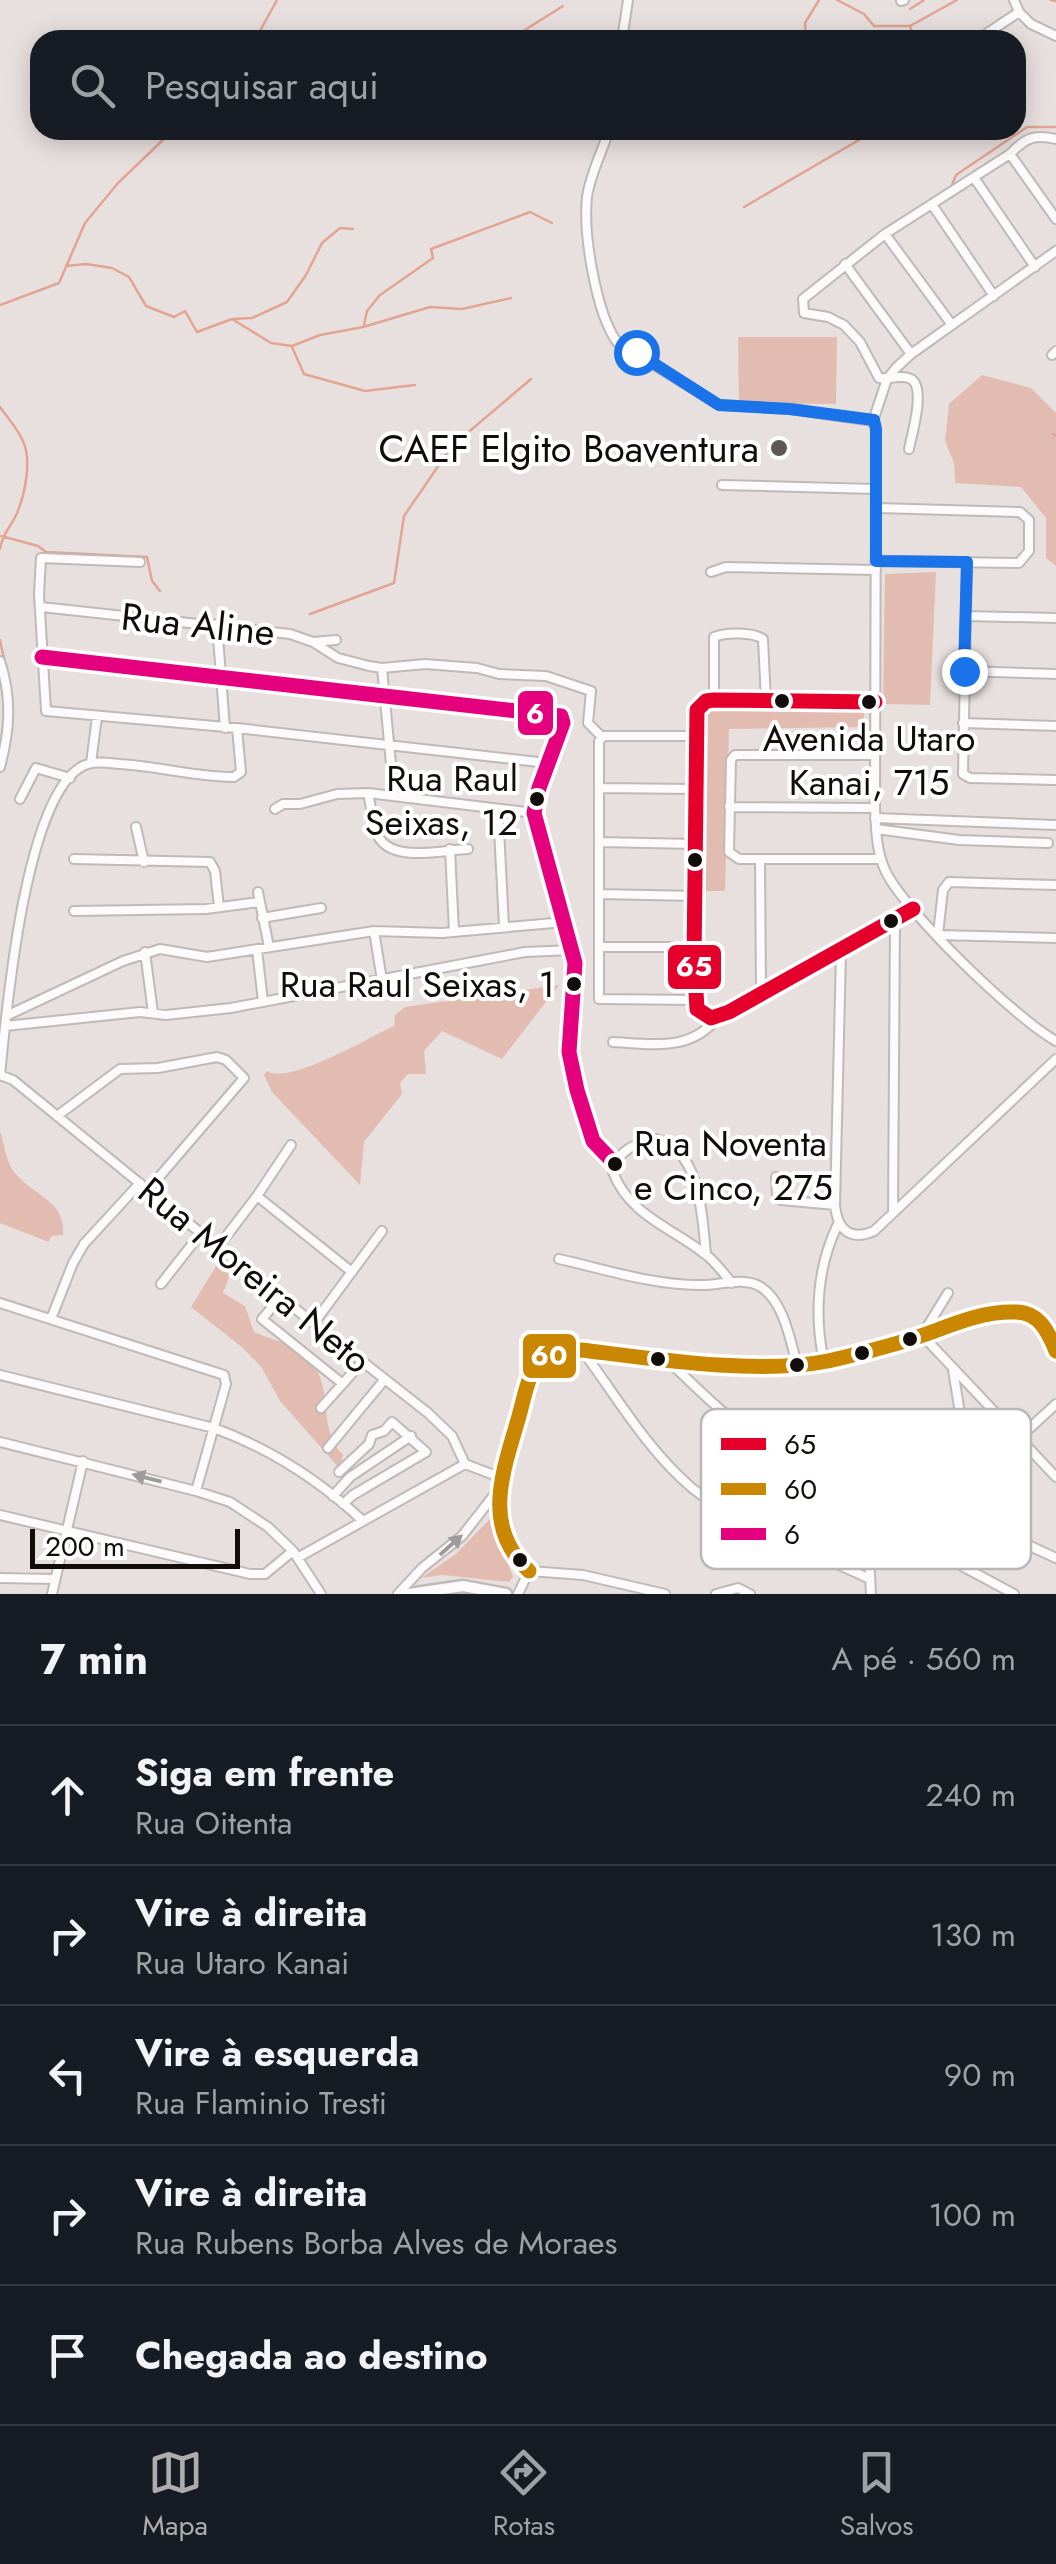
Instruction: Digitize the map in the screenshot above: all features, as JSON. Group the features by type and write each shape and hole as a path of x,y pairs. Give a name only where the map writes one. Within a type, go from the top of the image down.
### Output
{"street":[{"path":"624,30 628,0"},
{"path":"1014,0 1031,24 1056,36"},
{"path":"991,30 1019,12"},
{"path":"1026,138 1038,135 1056,139"},
{"path":"606,140 587,201 598,290 607,327 617,342 719,405 874,420"},
{"path":"909,449 917,387 907,378 878,376 860,342 844,324 806,314 802,309 803,298 885,234 975,178 1023,140"},
{"path":"1010,154 1056,219"},
{"path":"975,178 1035,267"},
{"path":"933,206 994,296"},
{"path":"885,234 952,325"},
{"path":"1056,252 911,354 887,379 874,420 875,818 880,859 892,883 938,934 1014,1011 1056,1041"},
{"path":"845,264 911,354"},
{"path":"722,486 875,489"},
{"path":"710,572 726,567 1024,561 1029,551 1027,516 1020,512 876,508"},
{"path":"140,562 41,558 43,708 48,712 237,728 548,763"},
{"path":"967,562 965,776 1056,780"},
{"name":"Rua Aline","path":"41,607 290,634 313,642 338,658 382,668 425,664 559,679 591,692 588,723 602,737"},
{"path":"966,616 1056,618"},
{"path":"216,624 225,728"},
{"path":"714,700 714,637 720,634 764,639 766,701"},
{"path":"313,642 336,640"},
{"path":"42,657 558,714 562,723 534,814 572,950 576,978 568,1052 588,1131 614,1164"},
{"path":"0,661 8,736 0,767"},
{"path":"382,668 394,796"},
{"path":"964,671 1056,674"},
{"path":"718,1017 700,1013 695,1000 697,710 706,700 875,702"},
{"path":"91,763 98,717"},
{"path":"963,723 1056,726"},
{"path":"0,1075 6,1021 4,999 24,888 46,826 70,778 91,763 155,766 229,778 241,772 237,728"},
{"path":"695,736 599,740 598,1002 695,1000"},
{"path":"875,755 736,755 731,760 730,855 739,859 880,859"},
{"path":"20,799 36,768 70,778"},
{"path":"599,788 695,789"},
{"path":"275,809 337,794 368,794 534,814"},
{"path":"368,794 378,834 391,849 468,849"},
{"path":"729,808 875,808"},
{"path":"498,810 504,926"},
{"path":"875,818 1056,826"},
{"path":"136,827 144,862"},
{"path":"876,830 959,840 1048,843"},
{"path":"599,842 694,844"},
{"path":"450,850 454,932"},
{"path":"74,859 210,862 215,871 219,907"},
{"path":"760,859 762,995"},
{"path":"938,934 942,890 949,882 1056,885"},
{"path":"599,894 695,896"},
{"path":"74,911 219,907 259,897 269,946"},
{"path":"262,918 321,908"},
{"path":"612,1042 684,1042 697,1038 718,1017 914,909"},
{"path":"893,1213 895,921"},
{"path":"6,1021 145,952 160,949 207,957 374,932 454,932 565,922"},
{"path":"374,932 382,980"},
{"path":"938,934 1056,938"},
{"path":"598,947 695,947"},
{"path":"257,949 263,1002"},
{"path":"6,1021 166,1015 263,1002 525,952 572,950"},
{"path":"145,952 153,1013"},
{"path":"824,1362 818,1320 820,1282 838,1224 835,1204 841,952"},
{"path":"57,1116 120,1069 158,1068 217,1057 242,1072 244,1078 148,1190"},
{"path":"838,1224 847,1233 866,1235 1056,1059"},
{"name":"Rua Moreira Neto","path":"0,1075 14,1080 280,1298 386,1379 452,1436 466,1464"},
{"path":"706,1254 694,1180 674,1147 655,1140 625,1151 614,1164 613,1172 625,1196 677,1237 706,1254 732,1282"},
{"path":"218,1247 291,1145"},
{"path":"776,1177 777,1196 781,1200 835,1204"},
{"path":"52,1319 84,1244 140,1182"},
{"path":"257,1196 352,1272"},
{"path":"314,1323 382,1231"},
{"path":"161,1284 201,1233"},
{"path":"559,1259 671,1283 702,1286 732,1282 762,1288 775,1303 797,1364"},
{"path":"922,1335 948,1292"},
{"path":"280,1298 262,1318 343,1384"},
{"path":"0,1302 224,1375 226,1384 196,1490"},
{"path":"398,1594 422,1568 462,1536 498,1489 532,1373 548,1356 582,1350 667,1360 824,1362 978,1317 1008,1312 1027,1314 1042,1324 1056,1351"},
{"path":"922,1335 991,1409"},
{"path":"582,1350 661,1457 701,1493"},
{"path":"667,1360 722,1409"},
{"path":"321,1408 363,1361"},
{"path":"953,1370 959,1409"},
{"path":"0,1375 214,1428 275,1454 363,1521"},
{"path":"328,1448 386,1379"},
{"path":"1031,1427 1056,1404"},
{"path":"338,1472 369,1444 372,1435 384,1431 392,1422 426,1452 352,1494 343,1504"},
{"path":"334,1496 350,1477 411,1436"},
{"path":"0,1442 196,1490 246,1510 296,1554 322,1594"},
{"path":"1031,1450 1056,1476"},
{"path":"52,1594 82,1461"},
{"path":"0,1515 258,1574 272,1570 466,1464 502,1478"},
{"path":"498,1489 506,1535 519,1561 530,1570 583,1575 665,1594"},
{"path":"1031,1546 1056,1558"},
{"path":"836,1569 884,1594"},
{"path":"967,1569 1014,1594"},
{"path":"518,1594 530,1570"},
{"path":"0,1578 55,1578"},
{"path":"304,1594 316,1585"},
{"path":"409,1594 463,1586 506,1594"},
{"path":"716,1594 738,1588 750,1594"}],"shaded area":[{"path":"738,337 837,337 836,404 739,403"},
{"path":"982,375 1031,388 1056,413 1056,566 1046,558 1046,518 1021,487 955,483 954,463 945,441 949,404"},
{"path":"936,572 930,705 883,704 885,574"},
{"path":"707,710 864,711 864,727 729,729 725,891 702,891 703,718"},
{"path":"559,985 502,1059 442,1031 424,1051 426,1074 408,1074 400,1083 402,1094 364,1142 360,1185 272,1092 264,1075 267,1071 293,1072 348,1049 394,1026 395,1015 405,1007"},
{"path":"0,1131 12,1169 53,1205 59,1213 63,1235 51,1236 49,1242 0,1223"},
{"path":"216,1266 231,1272 223,1293 245,1306 254,1332 294,1348 315,1367 324,1392 329,1431 343,1455 340,1469 280,1401 262,1368 191,1307"},
{"path":"489,1520 493,1521 513,1577 509,1582 442,1575 421,1578 456,1554"}],"waterway":[{"path":"260,30 277,0"},
{"path":"805,30 805,23 819,0"},
{"path":"837,0 864,14 874,26 910,26"},
{"path":"910,9 924,0"},
{"path":"911,30 910,26 957,0"},
{"path":"1051,0 1056,1"},
{"path":"525,30 563,6"},
{"path":"1026,128 1056,127"},
{"path":"0,305 59,283 85,223 118,183 163,140"},
{"path":"744,207 859,140"},
{"path":"952,185 956,175 1008,140"},
{"path":"364,325 367,311 380,295 433,258 431,249 530,212 552,223"},
{"path":"233,319 252,318 287,302 322,243 340,228 353,229"},
{"path":"66,266 112,268 129,277 146,306 174,317 185,311 197,332 232,319 271,343 292,346 430,307 462,309 511,298"},
{"path":"292,347 304,374 365,391 415,385"},
{"path":"310,614 394,583 404,516 452,446 531,379"},
{"path":"0,407 23,441 27,467 20,505 0,549"},
{"path":"1,536 46,552 147,557 152,581 160,591"},
{"path":"0,640 6,668"}],"transit line":[{"name":"6","path":"42,657 561,716 563,723 534,813 575,963 569,1052 577,1090 593,1141 615,1164"},
{"name":"65","path":"875,702 714,700 706,701 697,710 697,1009 711,1018 729,1012 913,909"},
{"name":"60","path":"529,1571 505,1535 500,1496 528,1382 538,1364 553,1354 582,1350 706,1364 800,1365 881,1348 962,1321 1004,1312 1023,1313 1036,1319 1056,1351"}],"place":[{"name":"CAEF Elgito Boaventura","path":"779,448"},
{"name":"Avenida Utaro Kanai, 715","path":"869,702"},
{"name":"Rua Raul Seixas, 12","path":"537,799"},
{"name":"Rua Raul Seixas, 1","path":"574,984"},
{"name":"Rua Noventa e Cinco, 275","path":"615,1164"}],"route":[{"path":"636,352 719,405 874,420 876,561 967,562 964,671"}]}
